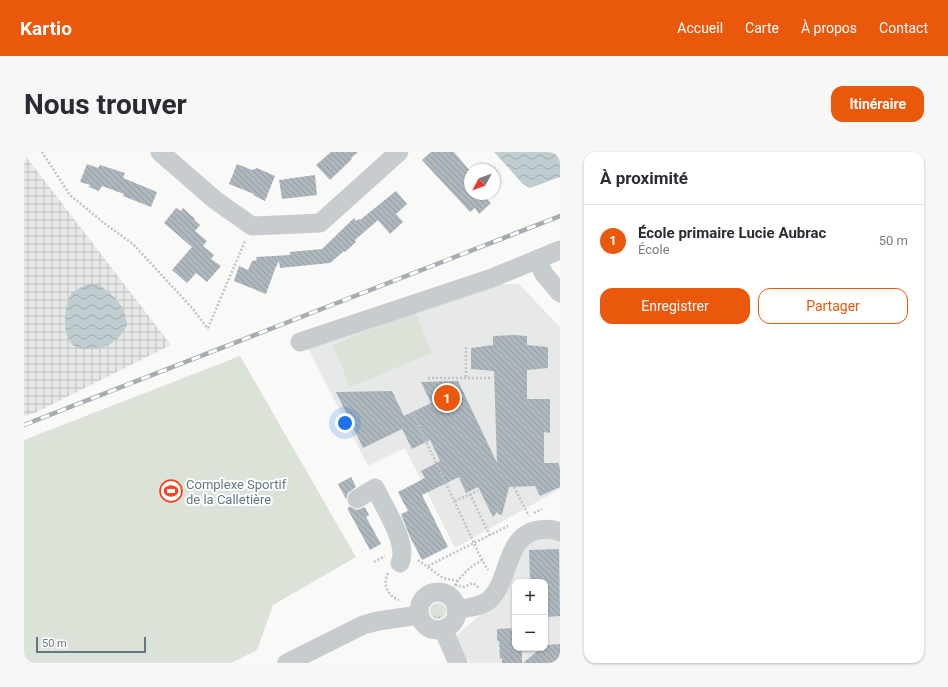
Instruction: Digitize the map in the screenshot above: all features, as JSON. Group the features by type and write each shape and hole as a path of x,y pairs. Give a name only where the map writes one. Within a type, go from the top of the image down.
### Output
{"street":[{"path":"160,152 215,200 252,226 320,223 399,152"},
{"path":"300,342 492,278 560,250"},
{"path":"537,260 544,274 560,293"},
{"path":"357,499 375,488 401,541 403,551 402,563"},
{"path":"456,610 476,606 488,601 498,590 512,551 523,537 532,531 544,529 560,532"},
{"path":"433,592 442,593 451,597 456,605 456,610 452,624 438,630 424,624 419,615 422,601 428,594 433,592"},
{"path":"287,663 363,626 378,621 419,615"},
{"path":"443,629 458,663"}],"path":[{"path":"42,152 70,195 104,223 133,244 193,309 208,329 252,226"},
{"path":"466,347 466,378"},
{"path":"428,378 492,378"},
{"path":"413,414 489,572"},
{"path":"514,487 529,516"},
{"path":"455,501 478,490"},
{"path":"470,494 490,536"},
{"path":"522,519 542,509"},
{"path":"399,600 394,599 386,589 386,576 402,563 428,566 509,526"},
{"path":"453,589 465,572 482,560"},
{"path":"428,566 443,578 464,587 473,583 488,601"}],"shaded area":[{"path":"24,154 171,345 35,413 24,416"},
{"path":"488,284 519,284 560,327 560,489 455,548 405,448 368,466 308,348"},
{"path":"540,536 560,538 560,663 470,663 453,638 498,600 522,544"}],"green space":[{"path":"415,311 432,353 350,387 333,345"},
{"name":"Complexe Sportif de la Calletière","path":"240,356 356,557 273,605 257,650 231,663 24,663 24,440"},
{"path":"438,603 445,608 446,611 441,618 438,619 431,614 430,611 435,604"}],"water":[{"path":"494,152 560,152 560,177 530,188 523,184"},
{"path":"97,283 103,287 121,306 127,325 115,341 104,347 92,349 79,348 71,343 66,332 65,318 67,304 72,293 77,289"}],"building":[{"path":"331,152 358,152 330,180 316,165"},
{"path":"431,152 454,152 464,164 464,200 488,200 491,203 479,214 475,208 470,212 422,160"},
{"path":"87,164 98,168 100,165 125,173 123,178 157,192 151,207 123,196 124,194 102,186 99,191 89,187 90,185 80,182"},
{"path":"237,164 252,170 257,168 275,176 265,201 253,195 254,194 229,184"},
{"path":"315,175 317,195 282,199 279,180"},
{"path":"396,191 407,204 396,214 403,222 390,234 378,220 355,240 356,242 345,252 344,251 330,263 280,268 279,261 266,294 234,281 239,266 248,270 252,261 257,260 256,257 290,255 290,252 322,249 354,218 356,221 359,219 360,220"},
{"path":"176,208 181,211 183,208 200,225 195,231 207,241 203,246 214,255 211,259 221,266 207,282 196,273 187,283 172,270 192,247 164,223"},
{"path":"493,336 527,336 527,345 548,347 548,368 527,370 527,399 550,399 550,433 544,432 544,463 558,463 560,468 560,487 540,496 535,486 509,487 502,515 498,514 498,511 493,517 478,487 466,493 459,477 422,495 448,547 422,560 410,537 401,514 408,511 398,492 425,478 421,471 440,461 430,440 412,449 402,429 363,448 336,392 392,391 404,416 431,403 421,382 458,381 497,463 494,371 471,369 471,348 493,345"},
{"path":"351,477 356,487 348,493 346,499 338,484"},
{"path":"350,507 357,510 365,507 369,515 366,517 381,544 370,550 347,508"},
{"path":"559,549 560,616 548,617 548,579 530,579 529,550"},
{"path":"512,628 512,651 522,651 522,663 502,663 502,658 500,659 499,641 497,641 497,629"},
{"path":"560,644 560,663 523,663 537,651 548,651 548,645"}],"railway":[{"path":"24,425 560,216"}],"place":[{"name":"École primaire Lucie Aubrac","path":"447,398"},
{"name":"Complexe Sportif de la Calletière","path":"171,491"}]}
